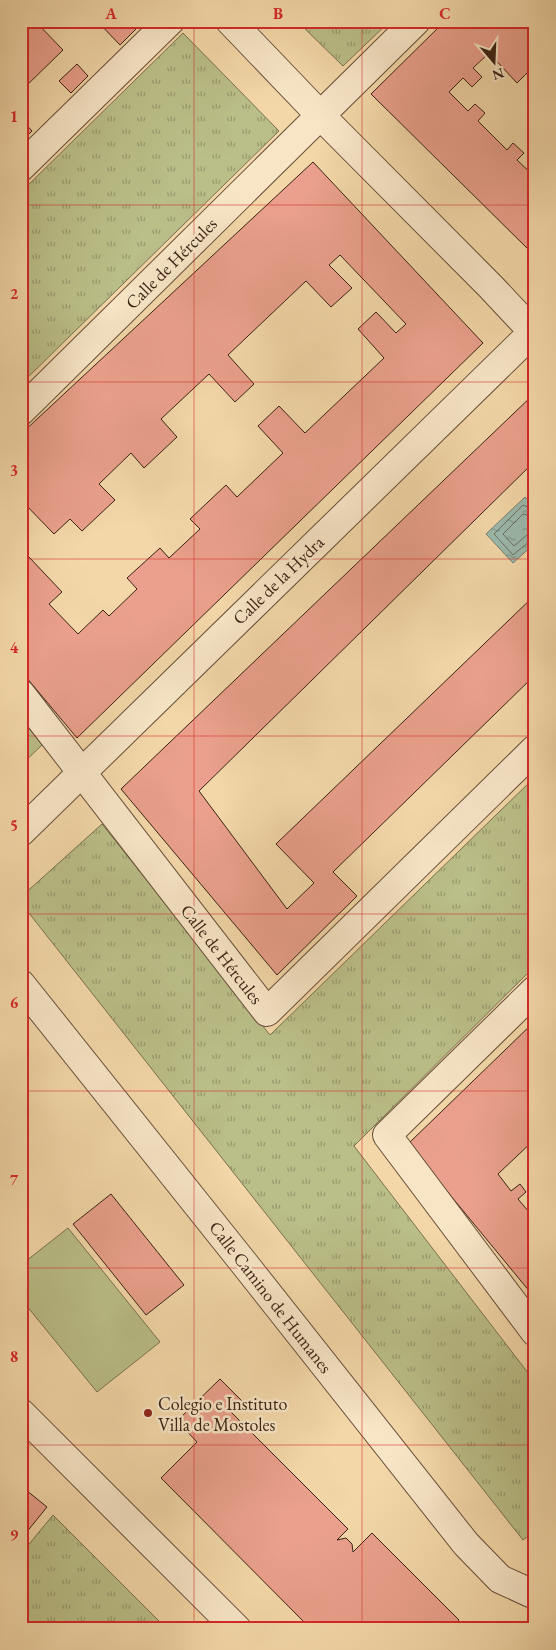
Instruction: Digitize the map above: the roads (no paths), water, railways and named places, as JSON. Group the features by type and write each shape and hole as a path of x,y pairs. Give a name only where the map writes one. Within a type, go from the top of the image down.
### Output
{"street":[{"path":"21,167 170,21"},
{"path":"230,21 534,332"},
{"name":"Calle de Hércules","path":"21,411 416,21"},
{"name":"Calle de la Hydra","path":"21,832 534,332"},
{"name":"Calle de Hércules","path":"21,694 267,1012 535,749"},
{"name":"Calle Camino de Humanes","path":"21,984 466,1544 500,1579 535,1594"},
{"path":"535,990 387,1136 535,1332"},
{"path":"21,1413 237,1629"}],"water":[{"path":"525,497 535,507 535,543 513,563 486,534"}],"place":[{"name":"Colegio e Instituto Villa de Mostoles","path":"148,1413"}]}
